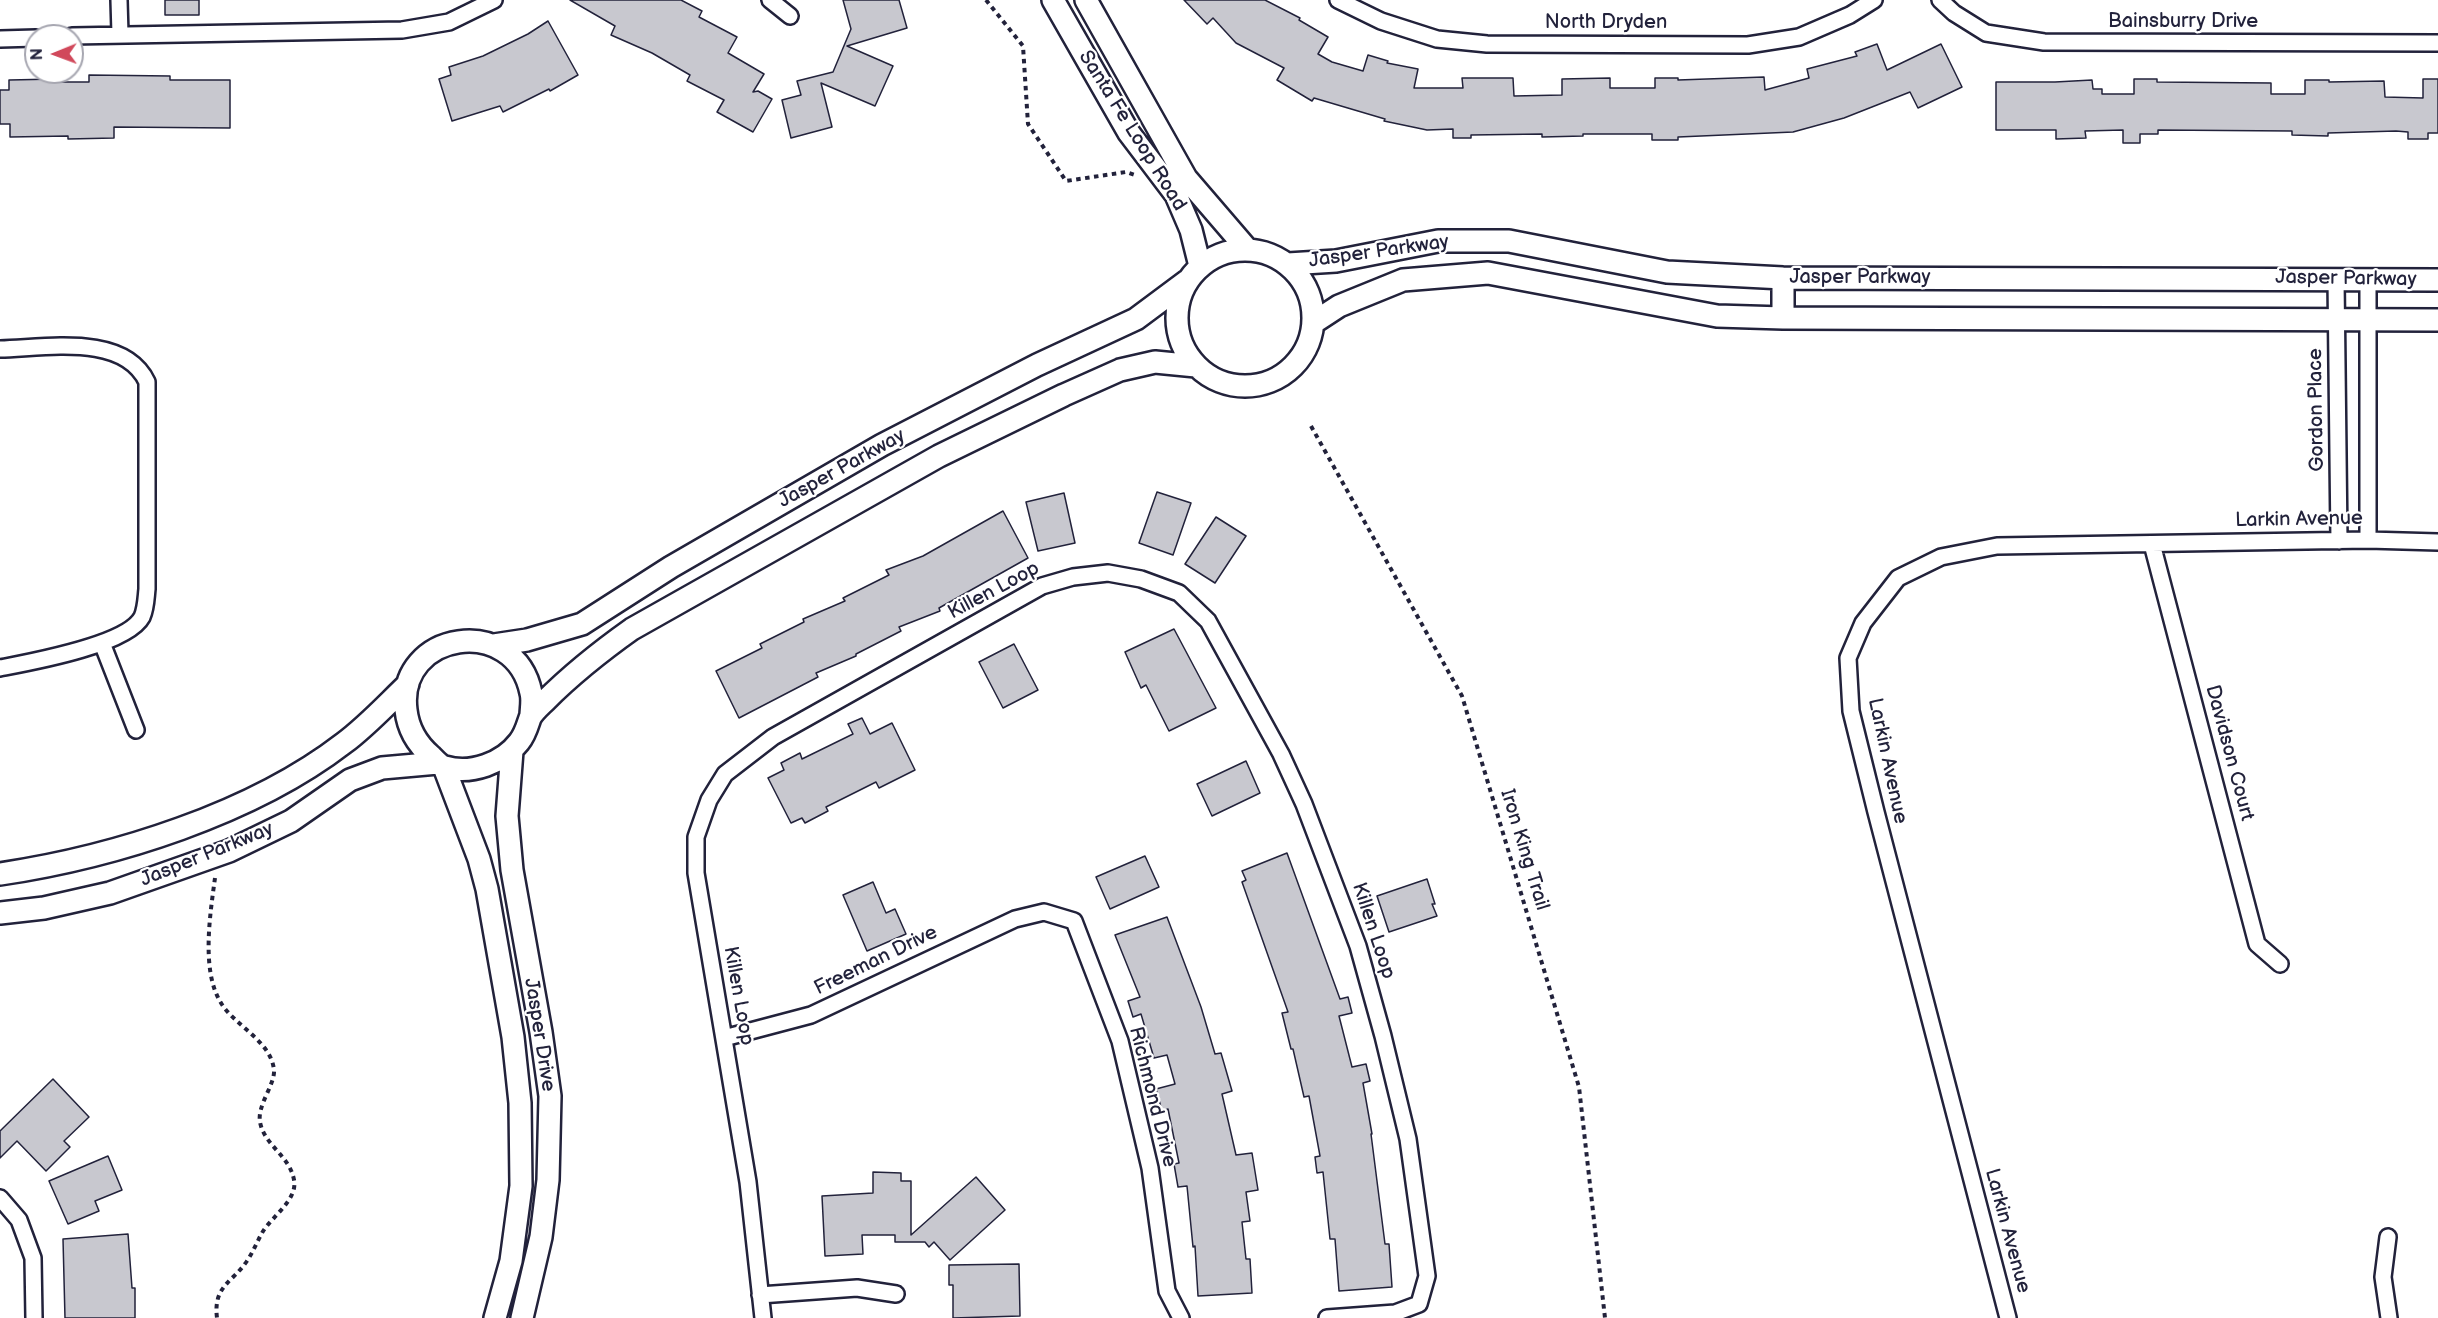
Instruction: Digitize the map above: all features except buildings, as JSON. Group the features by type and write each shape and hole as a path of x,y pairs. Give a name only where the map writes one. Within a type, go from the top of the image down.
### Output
{"main road":[{"name":"Santa Fe Loop Road","path":"1053,0 1129,133 1176,195 1191,230 1194,273"},
{"name":"Santa Fe Loop Road","path":"1086,0 1186,178 1247,249"},
{"name":"Jasper Parkway","path":"1288,264 1336,261 1438,241 1509,241 1667,272 1783,278 2438,280"},
{"path":"1247,249 1269,254 1288,264 1303,281 1311,301 1313,324 1308,345 1296,364 1279,378 1258,386 1236,386 1214,380 1196,366 1183,347 1177,325 1178,302 1194,273 1214,256 1247,249"},
{"name":"Jasper Parkway","path":"494,645 527,640 582,624 671,567 882,445 1037,365 1136,319 1194,273"},
{"name":"Jasper Parkway","path":"1313,324 1339,306 1403,280 1488,273 1717,316 2438,320"},
{"path":"1783,278 1783,318"},
{"name":"Jasper Parkway","path":"531,716 589,659 633,629 939,456 1120,370 1155,362 1196,366"},
{"path":"460,640 477,640 494,645 512,657 525,674 532,694 531,716 527,729 512,751 496,761 478,768 441,765 415,738 407,720 405,702 408,684 416,668 428,655 443,645 460,640"},
{"name":"Jasper Parkway","path":"0,874 47,867 108,852 204,820 272,789 344,743 408,684"},
{"name":"Jasper Drive","path":"512,751 507,816 512,870 550,1096 548,1180 541,1238 522,1318"},
{"name":"Jasper Parkway","path":"0,913 44,908 110,893 229,851 291,821 350,780 382,768 441,765"},
{"name":"Jasper Drive","path":"441,765 479,859 487,889 513,1037 520,1103 521,1186 511,1262 495,1318"}],"street":[{"path":"119,0 120,34"},
{"path":"84,36 402,30 449,22 494,0"},
{"path":"770,0 789,16"},
{"name":"North Dryden","path":"1338,0 1381,21 1437,39 1487,44 1748,45 1799,37 1850,15 1874,0"},
{"name":"Bainsburry Drive","path":"1941,0 1954,13 1986,33 2044,42 2438,43"},
{"path":"0,39 24,38"},
{"name":"Gordon Place","path":"2336,279 2339,541"},
{"path":"2368,280 2368,540"},
{"path":"0,348 86,347 108,350 132,362 141,370 147,382 147,589 142,617 134,626 102,643 0,668"},
{"name":"Larkin Avenue","path":"2008,1318 1851,711 1848,658 1863,623 1898,578 1941,557 1997,546 2368,540 2438,542"},
{"name":"Davidson Court","path":"2152,544 2257,944 2280,964"},
{"name":"Killen Loop","path":"763,1318 748,1182 696,873 696,837 709,800 725,774 773,737 1042,586 1073,576 1108,573 1141,579 1179,593 1208,621 1281,754 1304,804 1358,946 1408,1139 1427,1276 1419,1304 1395,1313 1327,1318"},
{"path":"102,643 136,730"},
{"name":"Freeman Drive","path":"724,1038 811,1015 1015,919 1044,912"},
{"name":"Richmond Drive","path":"1044,912 1074,921 1120,1041 1150,1168 1167,1291 1181,1318"},
{"path":"0,1198 19,1220 33,1258 34,1318"},
{"path":"2388,1237 2383,1277 2389,1318"},
{"path":"760,1295 857,1288 896,1294"}],"path":[{"path":"986,0 1023,46 1028,124 1066,181 1126,172 1137,176"},
{"name":"Iron King Trail","path":"1311,426 1462,696 1579,1087 1605,1318"},
{"path":"215,878 210,912 209,970 220,1003 268,1052 274,1071 262,1105 259,1122 268,1140 288,1162 295,1182 289,1198 263,1230 246,1262 221,1288 216,1307 217,1318"}]}
